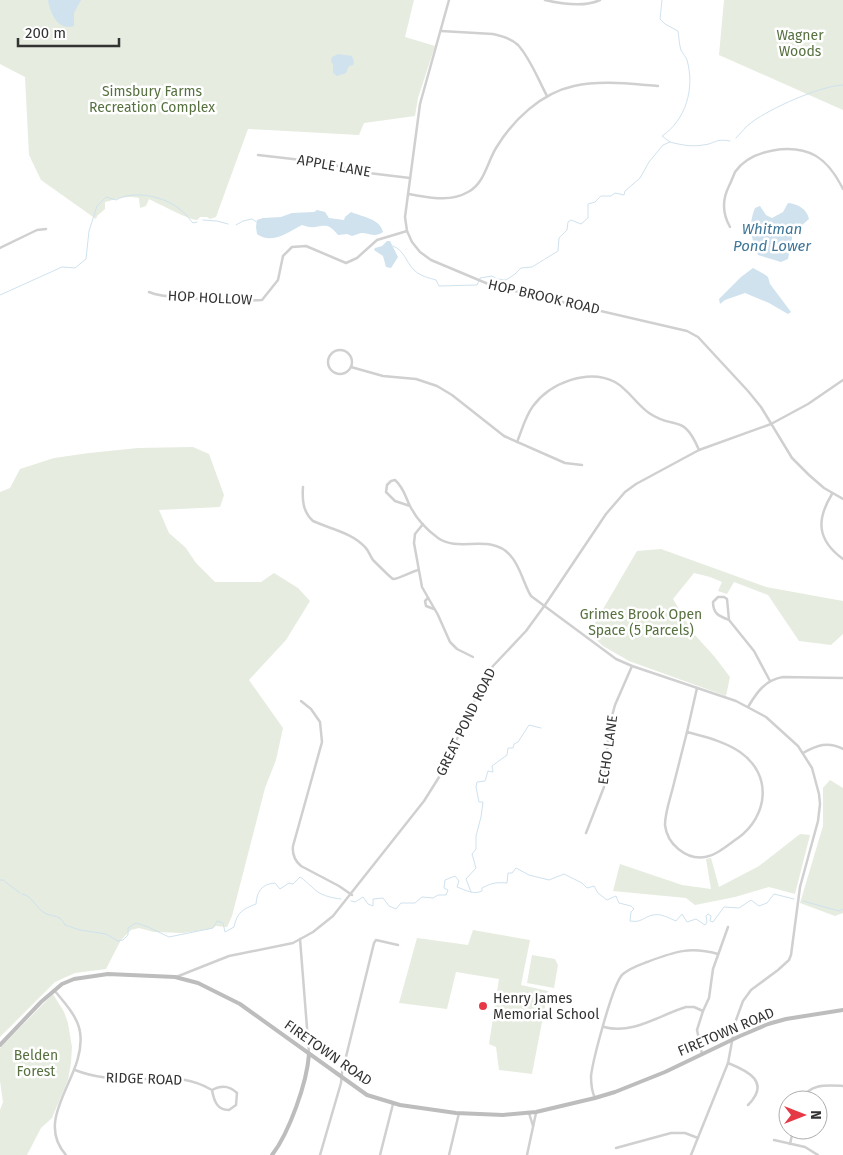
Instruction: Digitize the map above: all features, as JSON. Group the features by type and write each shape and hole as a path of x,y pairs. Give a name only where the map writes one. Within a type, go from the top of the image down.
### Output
{"street":[{"path":"407,231 405,217 420,104 442,31 449,0"},
{"path":"546,0 583,4 600,0"},
{"path":"442,31 493,34 514,42 523,52 547,96"},
{"path":"408,194 442,199 459,196 473,189 482,178 507,131 520,117 547,96 573,86 596,83 658,86"},
{"path":"730,227 724,218 723,206 726,192 736,171 754,157 769,151 786,148 800,150 815,156 833,172 843,189"},
{"name":"APPLE LANE","path":"258,155 319,162 352,171 410,178"},
{"path":"0,248 37,230 46,229"},
{"name":"HOP BROOK ROAD","path":"407,231 420,252 431,260 479,281 493,286 687,331 698,337 761,407 792,458 832,494 843,499"},
{"name":"HOP HOLLOW","path":"149,292 172,297 228,301 262,300 278,280 283,256 292,248 306,246 346,263 357,258 377,240 407,231"},
{"path":"340,350 347,353 351,359 351,367 346,372 336,373 329,366 330,356 340,350"},
{"path":"351,367 383,376 416,379 437,386 452,395 497,432 565,464 582,465"},
{"path":"517,442 532,408 546,392 567,382 591,376 617,383 632,395 648,413 662,420 684,426 693,436 698,450"},
{"name":"GREAT POND ROAD","path":"175,977 229,956 293,943 333,916 352,895 430,793 441,774 484,680 493,666 526,631 616,501 636,484 698,450 771,424 808,404 843,380"},
{"path":"410,506 395,500 386,492 387,485 391,481 395,480 402,487 417,518 436,537 448,543 487,544 504,550 516,563 531,596 600,648 632,666 736,701 766,717 782,730 803,753 812,768 819,794 818,822 800,887 791,955 784,964 751,990 739,1010 728,1062 691,1155"},
{"path":"303,487 303,503 312,522 345,533 359,542 369,551 374,562 384,569 390,578 396,579 418,570"},
{"path":"832,494 825,505 821,526 823,536 832,551 843,559"},
{"path":"423,524 416,532 414,540 422,587 435,609 450,642 460,651 473,657"},
{"path":"729,620 727,599 718,597 713,602 714,612 729,620 754,651 770,681"},
{"path":"428,598 425,601 426,606 435,609"},
{"name":"ECHO LANE","path":"586,833 604,787 611,719 632,666"},
{"path":"748,707 762,687 770,681 783,677 843,678"},
{"path":"687,732 718,740 739,751 751,761 762,785 761,806 753,824 726,846 706,857 690,856 678,850 667,833 665,824 697,688"},
{"path":"301,701 311,709 320,722 322,742 293,846 293,855 296,862 301,866 352,895"},
{"path":"803,753 824,744 831,744 843,750"},
{"path":"702,1054 697,1030 709,998 713,969 728,926"},
{"path":"272,1155 287,1130 302,1085 309,1054 300,939"},
{"path":"320,1155 374,943 376,940 398,945"},
{"path":"595,1098 591,1078 596,1051 618,981 622,975 628,970 680,950 693,949 718,954"},
{"name":"FIRETOWN ROAD","path":"0,1045 54,990 74,979 101,974 175,977 198,983 233,1000 367,1095 392,1104 459,1113 503,1115 536,1112 615,1092 665,1072 758,1028 786,1019 843,1010"},
{"path":"54,990 73,1015 80,1032 80,1056 54,1122 55,1136 60,1148 66,1155"},
{"path":"604,1027 614,1030 627,1029 686,1007 694,1007 703,1011"},
{"path":"728,1062 750,1073 757,1082 756,1097 748,1105"},
{"name":"RIDGE ROAD","path":"75,1070 92,1076 115,1079 139,1080 165,1077 193,1081 212,1090 221,1087 232,1088 237,1093 236,1105 229,1110 223,1110 218,1106 212,1090"},
{"path":"808,1090 816,1087 843,1086"},
{"path":"380,1155 392,1104"},
{"path":"526,1155 536,1112"},
{"path":"449,1155 459,1113"},
{"path":"529,1113 533,1127"},
{"path":"616,1148 671,1133 685,1133 698,1138"},
{"path":"774,1140 810,1149 818,1155"},
{"path":"790,1144 791,1140"}],"green space":[{"name":"Simsbury Farms Recreation Complex","path":"0,0 414,0 405,37 435,46 418,98 415,116 364,123 359,135 248,129 216,217 210,219 200,217 194,220 149,199 146,206 140,208 139,198 129,197 105,202 105,209 96,219 41,180 29,155 25,77 0,64"},
{"name":"Wagner Woods","path":"724,0 843,0 843,110 719,55"},
{"path":"193,447 209,454 224,495 220,507 159,510 169,533 186,548 196,563 215,582 261,582 274,573 298,588 310,601 286,640 249,680 283,728 276,760 265,788 232,916 227,927 216,926 211,929 183,933 154,932 139,928 131,930 121,940 106,969 75,973 55,982 0,1037 0,492 10,488 20,469 54,458 138,448"},
{"name":"Grimes Brook Open Space (5 Parcels)","path":"661,549 766,587 843,601 843,634 831,645 799,641 768,595 734,582 727,594 718,591 722,582 694,573 673,599 694,634 730,677 726,696 629,661 603,646 589,633 637,551"},
{"path":"830,780 843,788 843,913 835,916 800,903 823,826 823,788"},
{"path":"800,834 810,835 795,894 769,887 735,897 695,905 686,898 613,891 620,864 682,885 711,889 706,859 711,858 719,887 759,866"},
{"path":"473,930 530,940 521,985 548,991 532,1074 499,1070 496,1047 489,1044 499,979 456,972 447,1009 399,1003 417,938 468,945"},
{"path":"532,955 555,959 558,965 554,988 527,983"},
{"name":"Belden Forest","path":"53,994 64,1012 68,1023 72,1047 68,1080 52,1118 41,1128 27,1155 0,1155 0,1110 3,1102 0,1081 0,1048"}],"water":[{"path":"48,0 81,0 74,13 74,26 63,26 56,20"},
{"path":"338,54 352,56 354,62 353,65 349,66 346,73 337,76 333,73 331,61 332,57"},
{"name":"Whitman Pond Lower","path":"788,203 801,208 806,212 809,219 793,233 788,259 781,262 758,255 751,232 755,208 760,206 766,215 772,218 783,212"},
{"path":"317,210 325,212 329,218 344,220 351,212 366,217 375,221 383,232 375,235 361,233 352,236 347,234 338,235 328,226 311,227 302,225 274,238 263,237 257,234 257,220"},
{"path":"390,241 398,257 391,268 386,267 383,256 374,250"},
{"path":"753,268 768,277 770,284 791,312 788,314 769,303 745,293 725,300 720,304 719,299"}],"waterway":[{"path":"393,246 400,250 416,272 436,280 439,286 477,285 480,278 492,276 497,279 506,280 521,268 532,267 558,251 559,238 567,230 568,222 571,220 581,224 588,218 588,204 595,202 601,196 611,196 615,193 624,195 625,191 640,178 649,162 663,145 670,142 662,136 683,112 689,92 689,71 687,60 680,48 678,31 660,19 662,0"},
{"path":"736,138 760,116 783,104 809,93 843,85"},
{"path":"670,142 695,146 721,140 730,141"},
{"path":"0,295 62,267 75,268 86,259 89,231 97,206 106,197 116,200 132,195 159,198 176,206 193,223 197,222"},
{"path":"236,225 252,219 258,223"},
{"path":"203,220 228,224"},
{"path":"471,892 466,879 476,868 472,854 476,849 476,836 483,802 479,802 477,782 485,781 488,771 493,772 492,766 507,755 508,748 513,748 529,725 541,728"},
{"path":"351,901 355,902 363,897 368,904 373,906 373,899 383,898 389,906 396,909 401,903 415,903 422,897 433,898 438,895 446,895 448,890 444,888 445,880 455,876 459,881 457,887 469,892 479,892 482,891 482,888 491,884 507,883 508,873 512,873 516,868 529,875 549,880 564,874 582,883 587,888 594,886 598,893 607,900 616,896 619,903 631,906 634,909 631,912 630,921 640,921 656,915 676,921 682,914 687,922 696,919 705,925 708,914 711,916 710,921 713,922 724,907 739,908 751,900 759,906 767,903 774,894 794,899"},
{"path":"22,894 46,914 61,919 65,925 80,930 106,934 118,941 123,940 128,935 128,928 136,923 169,937 213,928 217,921 223,923 225,932 234,927 241,912 256,904 257,896 263,887 275,883 280,889 289,883 293,884 300,877 322,894 341,899"},
{"path":"0,880 3,880 20,893"},
{"path":"803,901 839,911 843,909"}],"place":[{"name":"Henry James Memorial School","path":"483,1006"}]}
